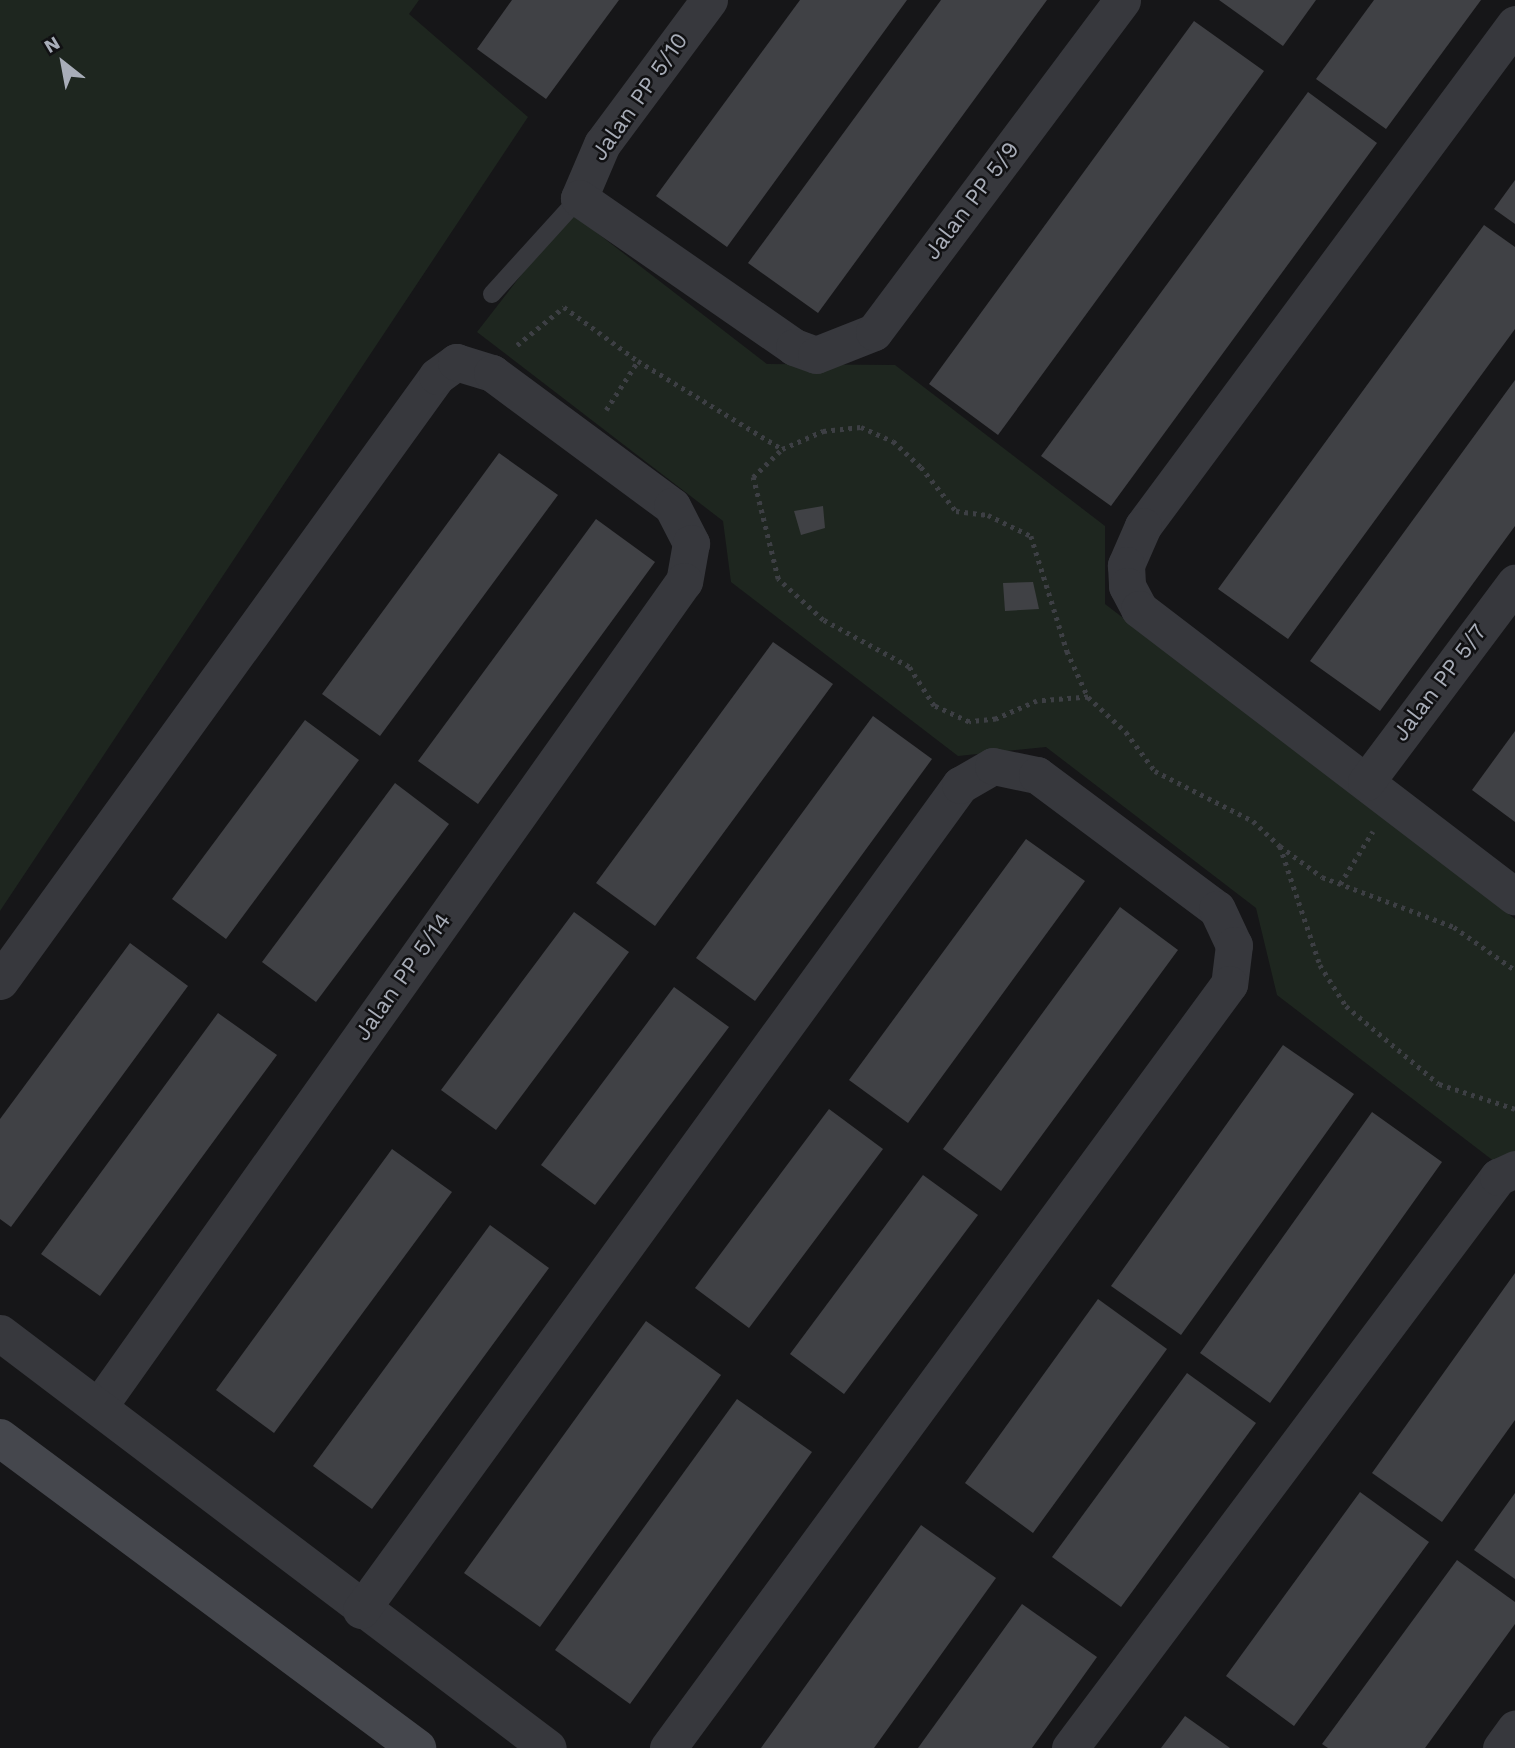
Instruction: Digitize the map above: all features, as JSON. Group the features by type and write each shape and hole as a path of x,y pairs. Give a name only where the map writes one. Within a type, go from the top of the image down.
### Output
{"street":[{"name":"Jalan PP 5/10","path":"579,198 602,144 709,0"},
{"name":"Jalan PP 5/9","path":"579,198 794,347 816,355 874,332 1122,0"},
{"path":"1515,23 1143,526 1126,565 1127,586 1139,609 1515,896"},
{"path":"0,981 437,376 456,362 492,373 584,443"},
{"name":"Jalan PP 5/14","path":"99,1406 684,582 691,543 672,506 584,443"},
{"name":"Jalan PP 5/7","path":"1378,792 1515,583"},
{"path":"361,1610 960,785 993,766 1037,775 1217,909 1234,945 1229,984 668,1748"},
{"path":"1070,1748 1499,1177 1515,1169"},
{"path":"0,1333 99,1406 361,1610 548,1748"},
{"path":"0,1438 417,1748"},
{"path":"1501,1748 1515,1729"}],"lane":[{"path":"492,294 579,198"}],"path":[{"path":"492,373 529,331 564,307 638,361 782,449"},
{"path":"584,443 638,361"},
{"path":"1088,697 1037,701 996,719 969,722 934,706 909,667 823,620 778,579 765,535 753,477 782,449 823,431 861,427 892,442 921,467 956,511 988,514 1031,537 1067,651 1088,697 1126,732 1155,771 1253,821 1280,846 1340,884 1454,927 1515,970"},
{"path":"1340,884 1378,792"},
{"path":"1280,846 1321,965 1346,1006 1439,1084 1515,1109"}],"shaded area":[{"path":"0,0 419,0 409,14 528,117 0,911"},
{"path":"570,212 767,364 895,365 1105,526 1105,604 1515,919 1515,1156 1495,1162 1277,995 1256,908 1046,747 958,756 731,582 723,521 477,332"}],"building":[{"path":"512,0 619,0 546,99 477,49"},
{"path":"800,0 907,0 727,247 656,196"},
{"path":"941,0 1047,0 818,313 748,263"},
{"path":"1219,0 1316,0 1283,46"},
{"path":"1374,0 1481,0 1386,129 1316,79"},
{"path":"1194,21 1264,71 998,435 929,384"},
{"path":"1308,92 1377,143 1111,506 1041,456"},
{"path":"1515,180 1515,224 1494,209"},
{"path":"1484,225 1515,247 1515,329 1288,639 1218,589"},
{"path":"1515,380 1515,526 1380,711 1310,661"},
{"path":"499,453 558,495 380,736 322,694"},
{"path":"823,506 825,528 801,535 794,511"},
{"path":"596,519 655,562 478,804 418,761"},
{"path":"1033,582 1039,609 1005,611 1003,583"},
{"path":"773,642 833,684 655,926 596,883"},
{"path":"873,716 932,759 755,1001 696,958"},
{"path":"305,720 359,760 226,939 172,899"},
{"path":"1515,731 1515,822 1472,790"},
{"path":"395,783 449,824 316,1002 262,962"},
{"path":"1026,839 1085,881 908,1123 849,1080"},
{"path":"1120,907 1178,950 1001,1191 943,1149"},
{"path":"574,912 629,952 496,1130 441,1090"},
{"path":"130,943 188,986 11,1227 0,1219 0,1119"},
{"path":"674,987 729,1027 595,1205 541,1165"},
{"path":"218,1013 277,1055 100,1296 41,1254"},
{"path":"1283,1045 1354,1094 1181,1335 1111,1286"},
{"path":"829,1109 883,1149 749,1328 695,1288"},
{"path":"1372,1112 1442,1162 1270,1403 1200,1353"},
{"path":"392,1149 452,1192 274,1433 216,1390"},
{"path":"923,1175 978,1215 844,1394 790,1354"},
{"path":"490,1225 549,1268 372,1509 313,1466"},
{"path":"1515,1273 1515,1420 1442,1522 1372,1473"},
{"path":"1098,1299 1167,1349 1033,1533 965,1483"},
{"path":"646,1321 721,1375 540,1627 464,1573"},
{"path":"1187,1373 1256,1423 1121,1607 1052,1557"},
{"path":"737,1399 812,1452 630,1704 555,1650"},
{"path":"1360,1492 1429,1542 1294,1726 1226,1676"},
{"path":"1515,1493 1515,1579 1474,1550"},
{"path":"921,1525 996,1578 874,1748 761,1748"},
{"path":"1457,1560 1515,1602 1515,1624 1425,1748 1328,1748 1322,1744"},
{"path":"1022,1604 1097,1657 1032,1748 918,1748"},
{"path":"1185,1716 1230,1748 1161,1748"}]}
